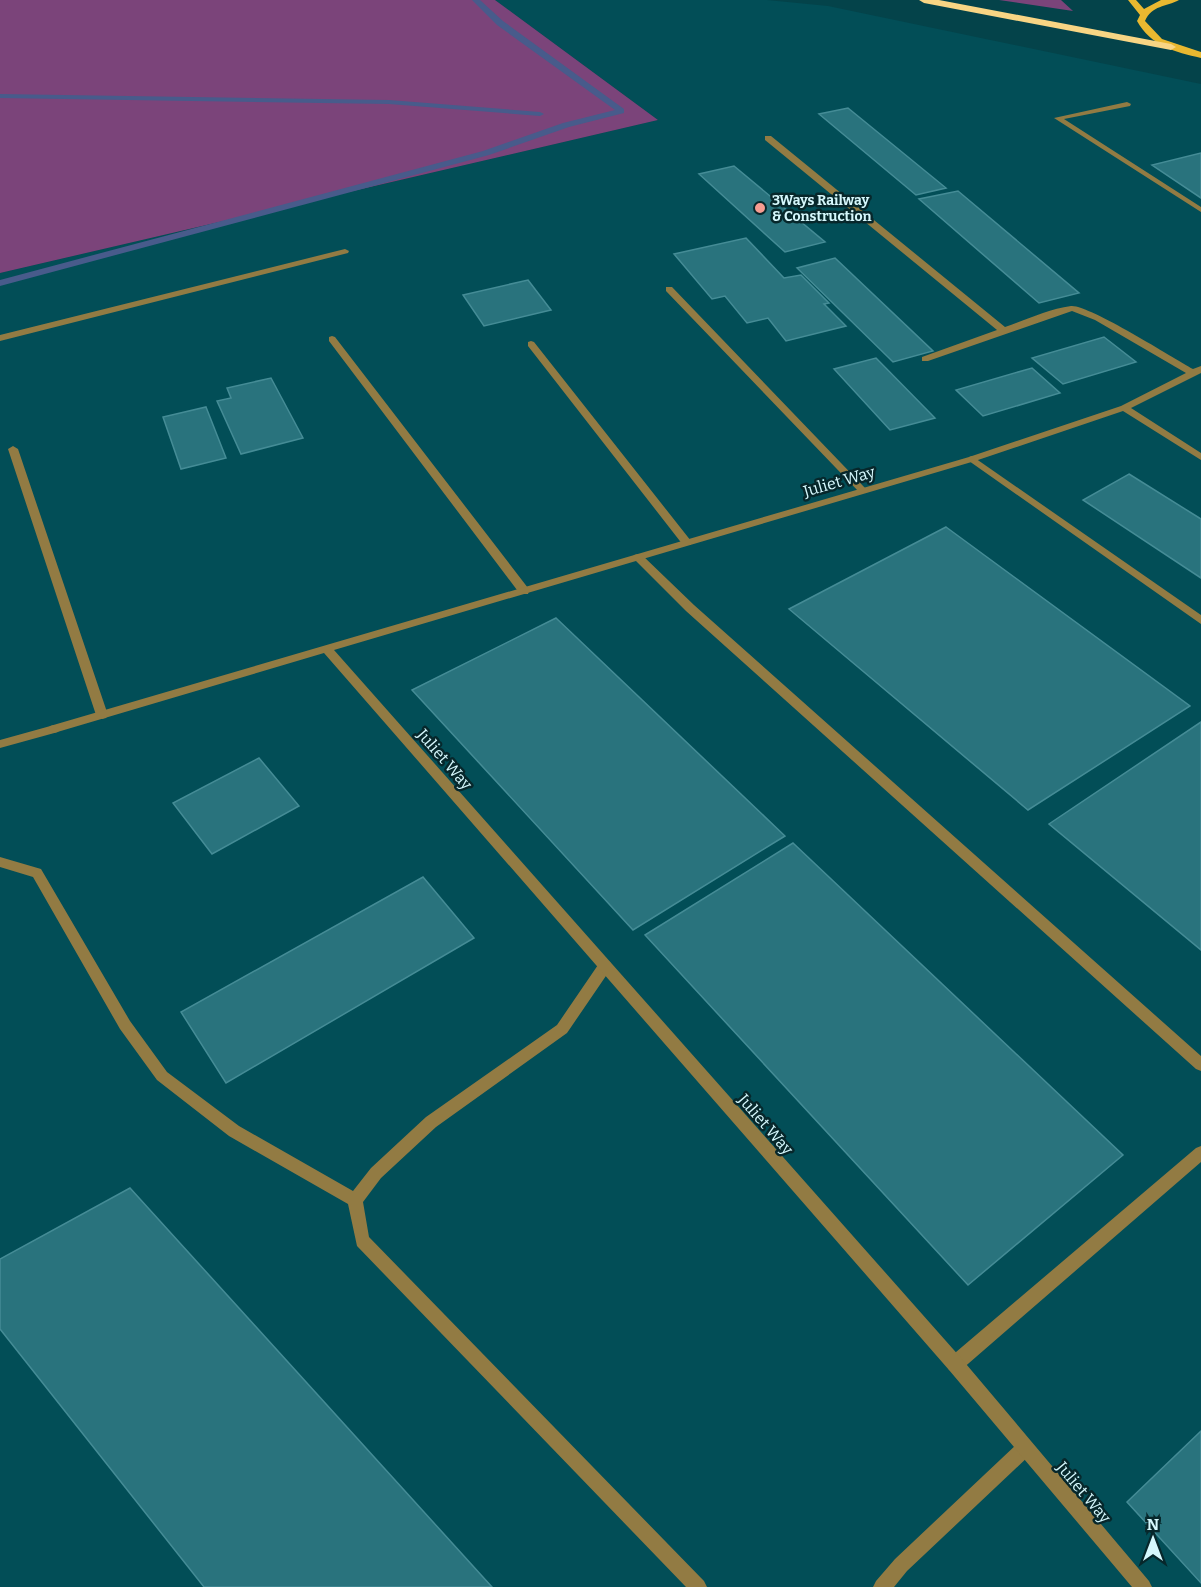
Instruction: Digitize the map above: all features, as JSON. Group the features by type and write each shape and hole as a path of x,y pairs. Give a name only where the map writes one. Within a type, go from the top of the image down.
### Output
{"highway":[{"path":"924,0 1171,47"}],"main road":[{"path":"1132,0 1143,13"},
{"path":"1175,0 1152,6 1143,13 1141,21 1145,30 1155,39 1171,47 1201,55"}],"street":[{"path":"1127,104 1058,118 1201,210"},
{"path":"768,138 1005,332"},
{"path":"0,338 345,251"},
{"path":"669,289 863,491"},
{"path":"925,359 1073,308 1098,318 1197,371"},
{"path":"332,339 524,591"},
{"path":"531,344 687,543"},
{"name":"Juliet Way","path":"1143,1587 955,1364 326,648 972,459 1124,408 1197,371"},
{"path":"1124,408 1201,457"},
{"path":"13,449 102,715"},
{"path":"972,459 1201,620"},
{"path":"638,557 690,608 1201,1065"},
{"path":"0,744 326,648"},
{"path":"0,862 37,873 125,1025 162,1076 234,1131 355,1200"},
{"path":"605,966 562,1029 431,1122 376,1173 355,1200 362,1241 698,1587"},
{"path":"955,1364 1201,1153"},
{"path":"882,1587 901,1564 1025,1448"}],"shaded area":[{"path":"0,0 495,0 658,120 0,273"},
{"path":"495,0 767,0 828,6 1201,84 1201,1587 0,1587 0,273 658,120"},
{"path":"999,0 1061,0 1073,11"}],"building":[{"path":"848,108 946,188 916,195 819,114"},
{"path":"1201,153 1201,198 1152,165"},
{"name":"3Ways Railway & Construction","path":"734,166 825,242 785,252 699,174"},
{"path":"958,191 1079,293 1039,303 919,199"},
{"path":"746,238 784,278 801,275 829,303 824,304 846,326 786,341 768,318 747,323 725,296 712,299 674,254"},
{"path":"835,258 933,351 893,362 797,268"},
{"path":"528,280 551,310 484,326 463,295"},
{"path":"1104,337 1136,362 1063,384 1032,358"},
{"path":"876,358 935,418 890,430 834,369"},
{"path":"1032,368 1060,393 983,416 956,390"},
{"path":"271,378 303,438 241,454 217,401 231,398 227,388"},
{"path":"206,407 226,458 181,469 163,417"},
{"path":"1129,474 1201,519 1201,578 1083,500"},
{"path":"946,527 1190,706 1028,810 789,609"},
{"path":"556,618 785,836 633,930 412,690"},
{"path":"1201,722 1201,950 1049,824"},
{"path":"259,758 299,806 212,854 173,803"},
{"path":"793,843 1123,1155 968,1285 645,935"},
{"path":"423,877 474,938 226,1083 181,1012"},
{"path":"130,1188 492,1587 204,1587 0,1329 0,1259"},
{"path":"1201,1431 1201,1583 1127,1502"}],"waterway":[{"path":"0,283 486,153 566,125 621,111 500,23 476,0"},
{"path":"0,96 389,102 540,114"}],"place":[{"name":"3Ways Railway & Construction","path":"760,208"}]}
